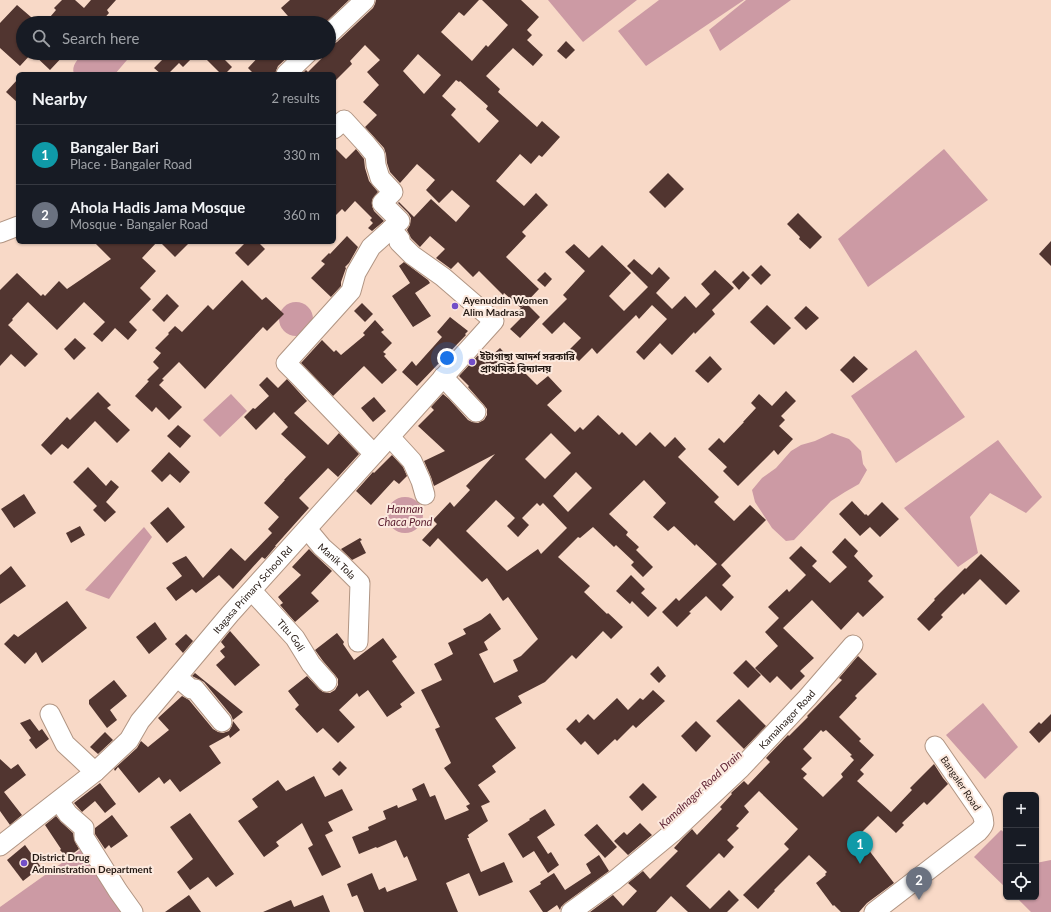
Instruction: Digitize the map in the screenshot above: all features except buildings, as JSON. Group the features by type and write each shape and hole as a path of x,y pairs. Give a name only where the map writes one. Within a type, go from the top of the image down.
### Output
{"street":[{"path":"336,27 365,0"},
{"path":"288,72 301,60"},
{"path":"336,126 344,120 375,155 380,178 392,192 382,202 400,220 371,247 356,273 351,291 286,363 374,454"},
{"path":"0,233 16,227"},
{"name":"Itagasa Primary School Rd","path":"0,846 95,772 129,740 140,721 230,614 494,321 444,277 412,254 399,242 400,239 391,229"},
{"path":"443,377 476,412"},
{"path":"390,437 412,461 421,481 425,495"},
{"name":"Manik Tola","path":"307,529 322,548 339,562 360,583 358,642"},
{"name":"Titu Goli","path":"252,591 295,638 311,664 328,682"},
{"name":"Kamalnagor Road","path":"570,912 615,880 672,833 741,768 807,698 853,645"},
{"path":"177,677 191,690 195,689 222,722"},
{"path":"50,714 65,744 95,772"},
{"name":"Bangaler Road","path":"874,912 984,826 982,814 935,746"},
{"path":"59,801 68,814 84,828 84,836 118,891 133,912"}],"water":[{"path":"548,0 637,0 583,42"},
{"path":"659,0 744,0 646,66 618,31"},
{"path":"746,0 791,0 720,51 709,30"},
{"path":"77,60 127,60 117,72 73,72 74,65"},
{"path":"944,149 988,200 868,287 838,239"},
{"path":"296,302 308,307 313,319 308,331 296,336 284,331 279,319 284,307"},
{"path":"916,350 965,417 896,463 851,396"},
{"path":"231,394 247,411 220,437 203,420"},
{"path":"832,433 849,439 861,451 863,464 867,470 859,484 831,501 794,540 786,541 772,528 755,502 752,490 762,478 776,468 791,451 801,445 815,441"},
{"path":"998,440 1042,497 1026,513 990,493 970,517 978,553 958,567 904,508"},
{"name":"Hannan Chaca Pond","path":"409,497 418,502 422,508 422,522 418,528 409,533 401,533 392,528 388,522 387,511 392,502 398,498"},
{"path":"144,527 152,537 109,599 85,590"},
{"path":"983,703 1018,747 985,779 946,735"},
{"path":"1001,830 1003,832 1003,885 974,857"},
{"path":"83,848 129,912 0,912 0,907"},
{"path":"1051,860 1051,912 1031,912 1019,900 1039,900 1039,862"}],"place":[{"name":"Ayenuddin Women Alim Madrasa","path":"455,306"},
{"name":"ইটাগাছা আদর্শ সরকারি প্রাথমিক বিদ্যালয়","path":"472,362"},
{"name":"District Drug Adminstration Department","path":"24,863"},
{"name":"Bangaler Bari","path":"860,864"},
{"name":"Ahola Hadis Jama Mosque","path":"919,900"}],"water label":[{"name":"Kamalnagor Road Drain","path":"700,789"}]}
